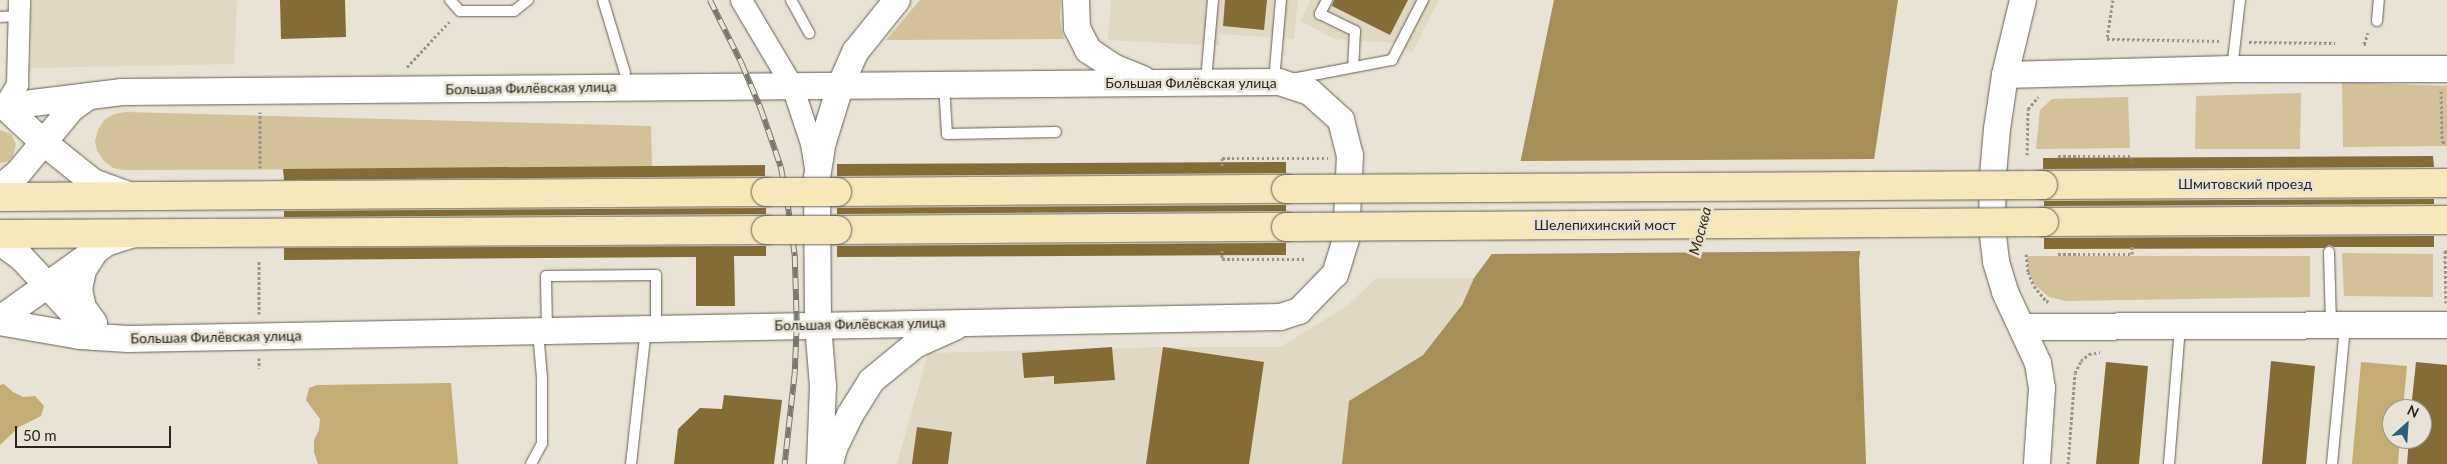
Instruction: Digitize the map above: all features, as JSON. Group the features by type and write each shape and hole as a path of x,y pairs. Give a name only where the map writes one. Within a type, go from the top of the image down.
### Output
{"main road":[{"name":"Шмитовский проезд","path":"827,185 1286,189 2447,183"},
{"path":"0,197 766,192 827,185"},
{"name":"Шелепихинский мост","path":"136,233 2447,220"},
{"path":"0,234 136,233"}],"street":[{"path":"741,0 792,86 827,185"},
{"path":"820,464 823,386 818,325 827,185 823,142 841,84 856,51 897,0"},
{"path":"1076,0 1077,28 1088,50 1113,67 1156,83"},
{"path":"2023,0 2005,75 1993,166 1992,228 1996,262 2005,292 2038,363 2042,388 2037,464"},
{"path":"12,11 17,84 2,106 43,142 102,187 136,196"},
{"path":"2005,75 2232,68 2447,69"},
{"name":"Большая Филёвская улица","path":"0,321 80,336 128,339 1280,317 1299,311 1335,274 1346,239 1350,155 1340,120 1310,92 1277,82 841,84 101,94 2,106"},
{"path":"0,188 19,172 72,108 101,94"},
{"path":"86,176 75,160 72,141 76,122 81,113 101,94"},
{"path":"0,321 96,250 118,238 136,233"},
{"path":"0,242 21,257 95,337"},
{"path":"96,250 88,260 80,279 79,289 83,308 99,328 128,339"},
{"path":"2022,327 2338,326 2447,314"},
{"path":"830,464 834,448 850,415 872,381 915,345 942,331 970,322"}],"lane":[{"path":"450,0 460,10 514,11 528,0"},
{"path":"603,0 625,74"},
{"path":"791,0 809,33"},
{"path":"1206,82 1213,0"},
{"path":"1281,0 1277,82 1392,60 1423,0"},
{"path":"1327,0 1320,14 1355,32 1353,67"},
{"path":"2232,68 2240,0"},
{"path":"2377,21 2378,0"},
{"path":"944,84 947,134 1056,132"},
{"path":"2329,252 2338,326 2332,464"},
{"path":"532,464 542,442 543,330 546,276 656,275 651,328 631,464"},
{"path":"2169,464 2180,326"}],"path":[{"path":"404,71 460,10"},
{"path":"260,107 260,168"},
{"path":"2442,142 2447,142"},
{"path":"2058,156 2132,156 2131,163"},
{"path":"1222,168 1222,158 1328,158"},
{"path":"2058,254 2132,254 2132,244"},
{"path":"1222,249 1222,259 1307,259"},
{"path":"2447,251 2445,251 2447,314"},
{"path":"259,260 259,317"},
{"path":"2068,464 2075,373 2081,361 2089,354 2106,351"}],"shaded area":[{"path":"31,0 237,0 234,64 31,68"},
{"path":"920,0 1061,0 1060,20 1064,39 886,40"},
{"path":"1111,0 1298,0 1294,39 1219,34 1220,46 1108,40"},
{"path":"1311,0 1439,0 1412,53 1393,43 1335,39 1300,21"},
{"path":"2342,82 2447,86 2447,146 2343,147"},
{"path":"2301,93 2300,149 2195,149 2196,96"},
{"path":"2128,97 2130,148 2036,149 2040,110 2052,99"},
{"path":"125,112 651,126 652,168 124,170 113,168 104,161 97,151 95,141 98,130 104,120 114,114"},
{"path":"0,130 11,134 16,144 13,156 9,161 0,163"},
{"path":"2342,253 2433,254 2433,297 2344,296"},
{"path":"2027,256 2310,256 2310,297 2066,301 2049,297 2035,285 2029,273"},
{"path":"1376,278 1474,278 1462,305 1423,355 1349,401 1342,464 897,464 928,353 1163,347 1280,347 1347,306"},
{"path":"2361,362 2407,366 2404,399 2382,399 2382,449 2399,449 2398,464 2352,464"},
{"path":"451,383 458,464 318,464 314,452 314,440 319,430 320,419 306,400 309,388 317,385"},
{"path":"4,384 13,392 23,397 35,396 44,406 41,416 19,427 0,445 0,385"}],"water":[{"name":"Москва","path":"1554,0 1898,0 1859,260 1866,464 1342,464 1349,401 1423,355 1462,305 1474,278 1505,236"}],"pier":[{"path":"1876,159 1863,251 1489,254 1503,235 1518,161"}],"building":[{"path":"280,0 345,0 346,37 281,39"},
{"path":"1225,0 1267,0 1264,30 1223,26"},
{"path":"1334,0 1408,0 1390,35 1332,6"},
{"path":"2433,156 2434,167 2043,169 2043,158"},
{"path":"1286,162 1286,173 837,176 837,164"},
{"path":"765,165 765,176 284,180 283,169"},
{"path":"2434,199 2434,204 2044,206 2044,201"},
{"path":"1286,205 1286,211 837,214 837,208"},
{"path":"766,208 766,214 284,217 284,211"},
{"path":"2434,236 2434,247 2334,247 2329,245 2324,248 2044,249 2044,238"},
{"path":"1286,243 1286,255 837,257 837,246"},
{"path":"766,246 766,256 734,256 735,306 696,306 696,257 284,260 284,248"},
{"path":"1112,347 1115,380 1054,384 1054,376 1024,378 1022,353"},
{"path":"1163,347 1264,362 1249,464 1146,464"},
{"path":"2271,361 2315,366 2306,464 2262,464"},
{"path":"2106,362 2148,366 2139,464 2096,464"},
{"path":"2416,362 2447,365 2447,464 2407,464 2408,449 2432,449 2432,399 2412,399"},
{"path":"724,395 782,400 774,464 674,464 678,429 700,408 722,409"},
{"path":"917,427 952,432 948,464 912,464"}],"railway":[{"path":"710,0 742,64 761,109 781,167 787,198 795,256 797,325 795,373 785,464"}]}
